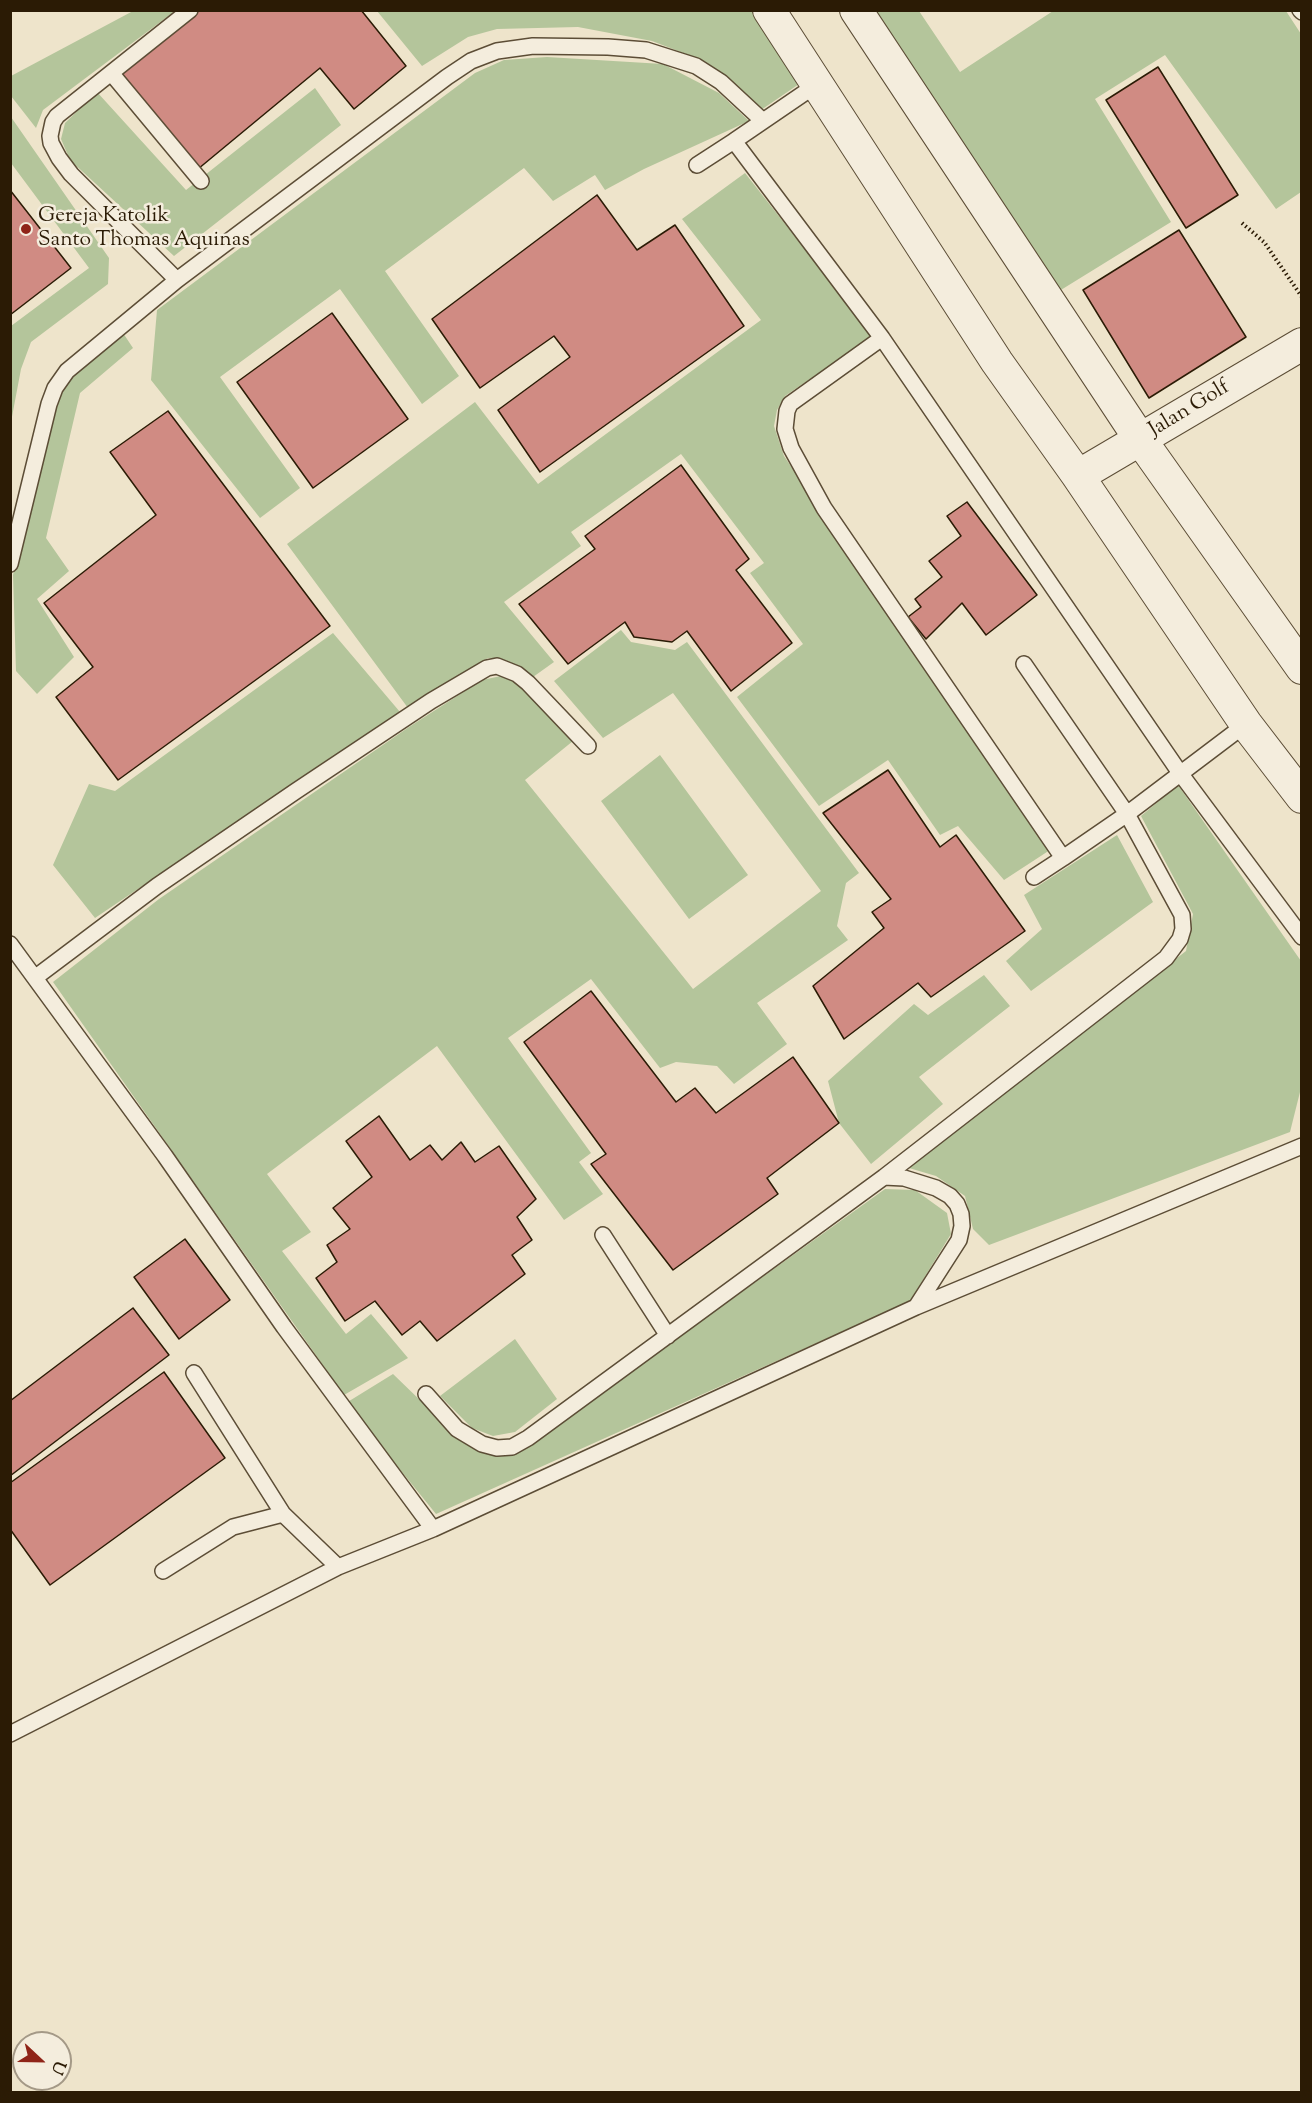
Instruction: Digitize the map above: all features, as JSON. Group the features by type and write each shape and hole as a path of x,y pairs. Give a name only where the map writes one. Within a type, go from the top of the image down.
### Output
{"street":[{"path":"769,10 997,362 1078,476 1246,724 1302,797"},
{"path":"856,10 1140,440 1302,668"},
{"name":"Jalan Golf","path":"1078,476 1302,344"}],"lane":[{"path":"177,280 71,174 51,143 51,128 57,116 190,10"},
{"path":"10,564 44,421 55,388 67,371 177,280 471,61 497,51 533,46 608,46 646,50 696,66 721,82 763,121"},
{"path":"112,74 201,181"},
{"path":"697,165 816,85"},
{"path":"734,141 882,338 1180,772 1302,937"},
{"path":"882,338 790,404 787,411 786,429 791,448 825,508 1063,858"},
{"path":"426,1394 447,1419 469,1438 482,1444 497,1448 512,1447 528,1438 884,1177 1174,949 1183,929 1182,915 1127,814 1024,664"},
{"path":"36,977 157,886 430,701 487,668 497,666 517,674 588,746"},
{"path":"1034,877 1127,814 1246,724"},
{"path":"10,944 165,1156 284,1327 433,1529"},
{"path":"10,1734 338,1567 433,1529 916,1307 1302,1146"},
{"path":"884,1177 904,1178 936,1188 950,1196 957,1204 961,1214 962,1226 959,1240 916,1307"},
{"path":"603,1235 669,1335"},
{"path":"194,1373 283,1514 338,1567"},
{"path":"164,1571 233,1527 283,1514"}],"path":[{"path":"1242,223 1264,242 1302,297"}],"green space":[{"path":"133,11 175,11 43,110 36,128 11,96 11,76"},
{"path":"377,11 753,11 802,82 761,110 727,77 704,61 652,41 578,27 497,29 468,37 422,66"},
{"path":"867,11 919,11 960,72 1053,11 1286,11 1301,34 1301,192 1276,209 1165,55 1095,99 1171,222 1056,293"},
{"path":"547,57 663,64 719,93 749,121 644,169 605,190 595,175 553,201 524,168 385,271 459,376 422,404 340,289 220,377 300,488 260,518 151,380 157,310 475,73 504,60"},
{"path":"315,88 341,125 174,256 70,160 61,139 65,123 97,92 186,190"},
{"path":"11,117 109,258 108,284 31,342 21,369 11,422 11,326 89,268 11,163"},
{"path":"745,173 873,336 785,396 777,410 774,426 784,456 1050,850 1004,880 958,826 940,835 888,760 819,806 737,697 803,644 750,573 764,563 681,454 571,532 581,546 504,602 554,662 533,677 522,668 505,660 488,658 408,708 287,544 475,402 538,484 761,320 682,219"},
{"path":"121,330 133,348 80,393 46,538 69,571 37,599 74,657 37,694 16,671 13,575 60,389 72,373"},
{"path":"621,630 631,642 675,650 687,642 859,873 846,883 837,926 848,940 757,1003 787,1044 734,1084 717,1066 676,1062 660,1068 591,979 508,1038 591,1153 579,1162 603,1194 564,1220 437,1046 267,1174 311,1232 282,1251 346,1334 371,1314 408,1358 344,1395 53,982 159,899 409,727 482,680 501,676 518,681 573,741 525,780 693,989 821,891 673,693 603,738 554,681"},
{"path":"333,633 400,712 95,918 53,865 89,784 115,791"},
{"path":"660,755 748,875 689,919 601,801"},
{"path":"1178,785 1301,961 1301,1088 1290,1132 989,1245 973,1229 965,1196 936,1176 909,1168 1186,951 1193,914 1141,816"},
{"path":"1117,835 1153,902 1031,991 1006,961 1042,929 1024,895"},
{"path":"984,975 1010,1006 919,1077 943,1104 871,1164 839,1123 828,1081 914,1004 928,1015"},
{"path":"885,1189 915,1190 947,1213 951,1234 910,1301 436,1514 346,1403 393,1374 454,1433 526,1447"},
{"path":"515,1339 557,1399 515,1432 493,1436 472,1428 440,1396"}],"building":[{"path":"198,10 361,10 406,66 354,109 320,68 198,169 121,74"},
{"path":"1158,67 1238,195 1186,228 1106,100"},
{"name":"Gereja Katolik Santo Thomas Aquinas","path":"10,190 71,268 10,315"},
{"path":"597,195 637,250 675,225 744,326 540,472 498,410 570,357 554,336 480,388 432,319"},
{"path":"1179,230 1246,337 1149,398 1083,290"},
{"path":"332,313 408,419 313,488 237,382"},
{"path":"168,411 330,626 118,780 56,697 93,667 44,603 156,515 110,452"},
{"path":"681,465 749,559 736,570 792,643 731,691 687,631 672,642 634,637 625,622 568,664 519,604 595,549 585,536"},
{"path":"967,502 1037,595 986,635 962,603 926,639 908,617 921,607 915,599 942,577 929,561 961,536 947,516"},
{"path":"888,770 940,847 956,835 1025,931 931,997 918,983 844,1039 813,986 884,928 872,912 891,899 823,813"},
{"path":"591,991 676,1102 695,1088 716,1113 793,1057 839,1123 767,1178 778,1194 673,1270 591,1164 606,1154 524,1042"},
{"path":"379,1116 410,1160 430,1145 442,1160 461,1142 475,1162 499,1146 536,1199 517,1217 532,1240 512,1255 525,1274 437,1341 420,1321 402,1335 375,1301 345,1321 316,1278 337,1262 327,1245 350,1229 333,1208 372,1177 346,1141"},
{"path":"185,1239 230,1300 179,1339 134,1277"},
{"path":"133,1308 169,1355 10,1476 10,1401"},
{"path":"164,1372 225,1458 50,1585 10,1529 10,1483"}],"place":[{"name":"Gereja Katolik Santo Thomas Aquinas","path":"26,229"}]}
